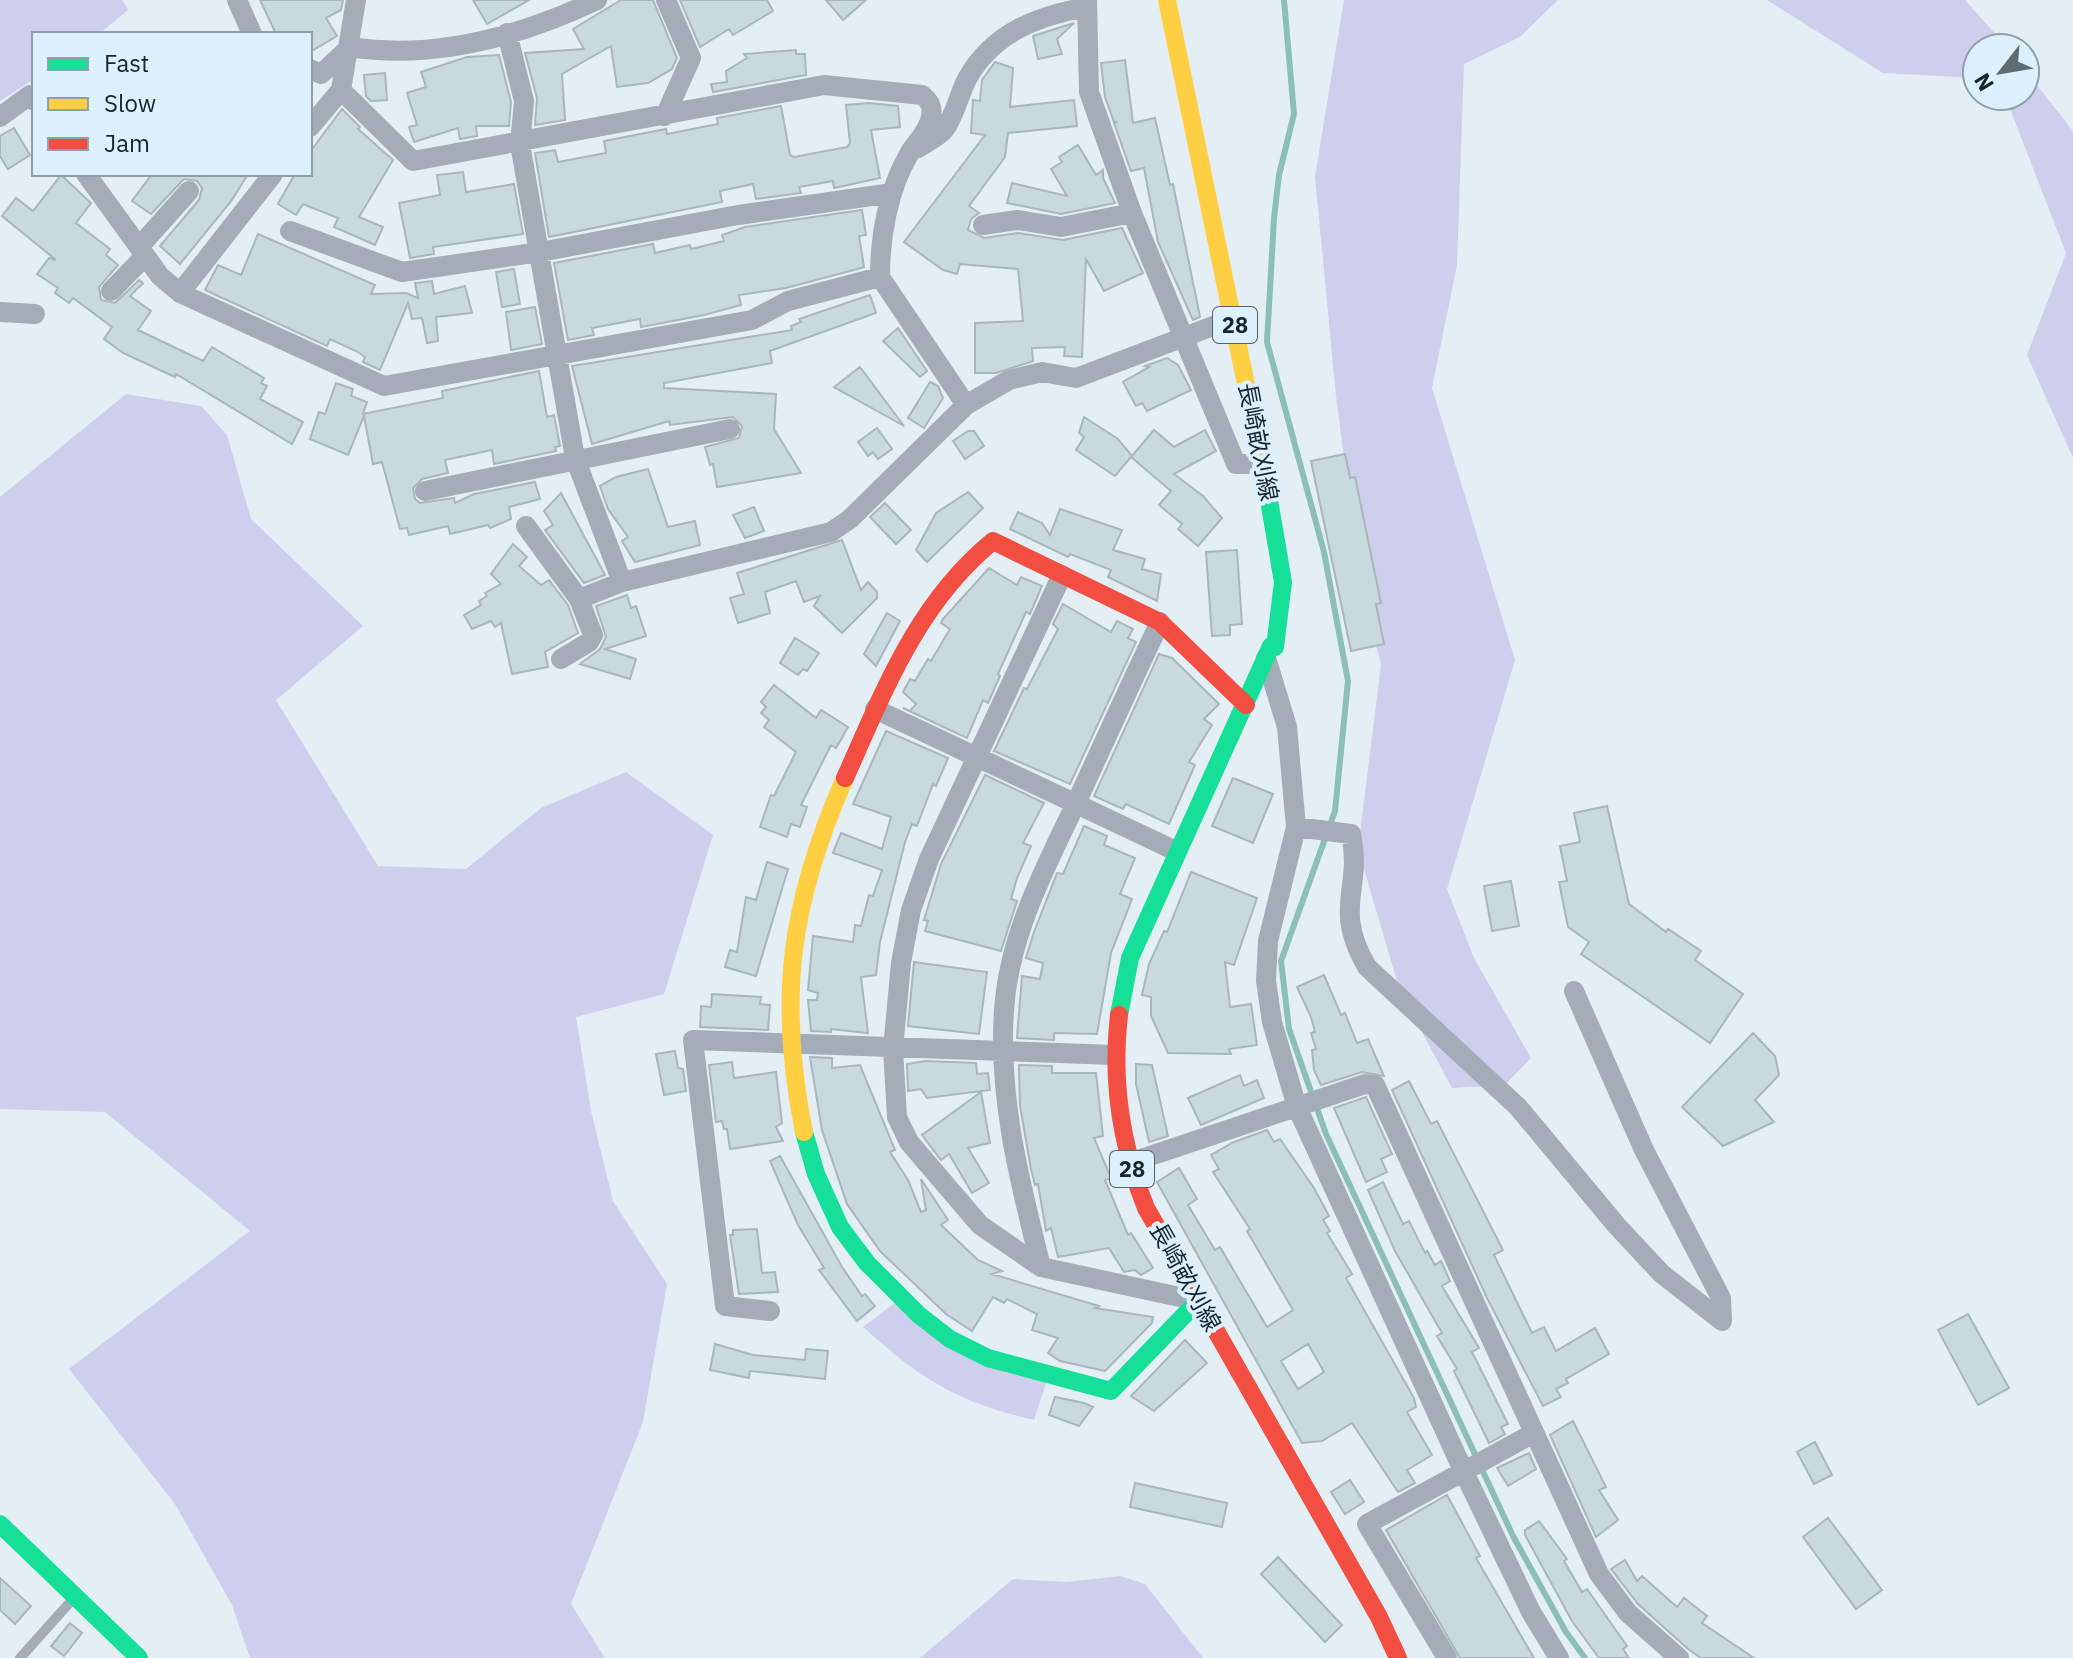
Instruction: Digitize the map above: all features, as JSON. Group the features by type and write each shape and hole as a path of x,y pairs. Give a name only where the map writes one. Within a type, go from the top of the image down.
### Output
{"main road":[{"name":"長崎畝刈線","path":"1156,0 1173,102 1221,323 1266,557 1270,605 1268,652"},
{"name":"長崎畝刈線","path":"1167,0 1276,529 1283,582 1275,647 1268,652 1130,958 1119,998 1115,1055 1118,1107 1129,1163 1161,1240 1379,1617 1398,1658"},
{"path":"1198,1301 1111,1391 1029,1372 949,1338 903,1301 869,1264 832,1215 798,1109 789,975 804,886 824,827 896,661 938,599 993,541 1160,622 1246,705"},
{"path":"0,1524 139,1658"}],"street":[{"path":"237,0 251,32"},
{"path":"312,125 341,90 356,0"},
{"path":"312,70 321,74 350,47 428,52 559,18 597,0"},
{"path":"665,116 691,58 666,0"},
{"path":"908,155 943,130 967,78 983,56 1001,40 1042,15 1087,4 1089,92 1132,213 1187,339 1236,464 1248,464"},
{"path":"507,33 524,101 520,144 575,458 622,582"},
{"path":"341,90 413,161 520,144 824,85 922,95 929,100 932,111 930,123 908,155 892,193 880,251 880,277 966,405"},
{"path":"0,117 30,95 32,98"},
{"path":"87,176 160,276 180,293 384,386 752,320 788,301 880,277"},
{"path":"180,293 271,176"},
{"path":"111,291 189,191"},
{"path":"290,231 402,272 540,252 738,215 892,193"},
{"path":"983,225 1018,220 1061,227 1132,213"},
{"path":"0,312 35,314"},
{"path":"579,599 622,582 831,532 850,519 966,405 1009,380 1042,372 1076,378 1187,339 1221,323"},
{"path":"425,491 575,458 730,429"},
{"path":"526,526 579,599 593,635 589,642 561,659"},
{"path":"1062,575 1023,665 929,859 911,910 901,963 893,1049 897,1117 909,1142 980,1225 1041,1267 1198,1301"},
{"path":"1041,1267 1011,1147 1002,1054 1004,1007 1011,968 1035,886 1160,622"},
{"path":"1268,652 1316,830 1268,941 1266,981 1272,1022 1299,1106 1464,1470 1531,1612 1559,1658"},
{"path":"875,709 1176,851"},
{"path":"1316,830 1351,834 1355,852 1348,907 1350,929 1352,941 1367,967 1518,1107 1662,1274 1722,1321 1721,1298 1644,1150 1574,991"},
{"path":"770,1311 725,1306 693,1040 1002,1054 1115,1055"},
{"path":"1129,1163 1365,1084 1375,1085 1599,1574 1628,1613 1679,1658"},
{"path":"1447,1658 1367,1524 1534,1433"}],"lane":[{"path":"20,1658 75,1596"}],"shaded area":[{"path":"0,0 122,0 128,10 101,32 32,32 32,80 0,101"},
{"path":"1344,0 1558,0 1520,37 1464,64 1457,265 1432,388 1515,660 1447,889 1474,958 1531,1058 1505,1085 1452,1088 1400,991 1358,849 1381,664 1361,589 1336,396 1315,177"},
{"path":"1767,0 1965,0 1994,32 1961,32 1961,77 1883,73"},
{"path":"2041,90 2073,131 2073,458 2027,355 2066,253 2011,112 2041,112"},
{"path":"126,394 201,406 227,435 251,519 363,626 276,700 378,866 466,869 541,808 626,772 713,835 664,994 576,1017 591,1111 613,1201 667,1284 643,1422 571,1604 605,1658 250,1658 232,1605 175,1504 69,1369 250,1231 105,1112 0,1109 0,497"},
{"path":"897,1301 1046,1383 1034,1420 983,1405 942,1387 863,1327"},
{"path":"1120,1576 1145,1584 1203,1658 920,1658 1013,1579 1067,1582"}],"building":[{"path":"260,0 343,0 341,10 326,18 337,36 312,51 312,32 275,32"},
{"path":"473,0 529,0 487,24"},
{"path":"621,0 653,0 677,58 672,69 648,83 617,87 611,46 562,74 565,120 535,125 537,98 525,53 584,49 573,29"},
{"path":"680,0 767,0 773,11 733,35 729,29 700,47"},
{"path":"826,0 866,0 843,20"},
{"path":"1074,23 1057,39 1062,54 1038,59 1033,36"},
{"path":"796,50 796,54 805,54 806,75 713,92 711,84 727,82 726,71 747,58 744,54"},
{"path":"499,55 511,102 509,126 476,126 477,136 460,139 458,128 414,142 409,127 417,125 407,93 426,87 421,72 467,57"},
{"path":"1125,60 1133,123 1155,118 1170,185 1173,184 1200,317 1193,320 1158,242 1144,168 1131,171 1114,123 1117,122 1114,122 1105,97 1101,63"},
{"path":"995,62 1013,68 1010,107 1074,100 1077,126 1008,133 1005,157 969,206 979,213 971,219 968,230 984,238 1018,233 1063,240 1122,228 1143,273 1104,291 1086,259 1082,357 1064,356 1065,347 1032,348 1033,361 996,373 975,373 975,323 1023,321 1018,269 960,264 957,274 943,270 904,242 985,135 971,133 973,100 980,101 982,80"},
{"path":"385,73 387,100 371,101 366,96 364,75"},
{"path":"869,103 898,106 900,127 871,130 880,178 834,188 833,181 799,187 801,193 756,199 753,184 720,191 722,202 549,237 535,153 555,150 558,162 606,153 604,141 666,129 667,134 718,124 717,118 781,106 790,155 794,157 847,147 850,143 846,105"},
{"path":"342,109 360,127 358,129 393,160 359,217 383,227 375,245 334,227 338,218 303,204 296,215 278,204 294,176 312,176 312,149"},
{"path":"14,128 30,155 8,169 0,156 0,136"},
{"path":"1078,145 1096,175 1103,170 1103,178 1115,203 1061,214 1007,203 1012,183 1067,196 1051,169 1062,162 1059,157"},
{"path":"463,172 466,192 514,184 523,234 433,247 434,254 410,258 399,203 440,195 437,175"},
{"path":"62,176 91,203 76,223 110,249 106,255 118,265 99,287 101,300 115,303 139,280 143,283 130,296 151,311 138,330 203,361 212,347 264,378 261,383 267,386 260,399 303,422 292,444 176,374 175,377 123,353 104,339 112,327 73,298 69,303 55,293 58,288 37,274 49,258 56,260 2,216 16,198 33,211"},
{"path":"151,176 247,176 232,200 180,264 160,246 199,200 202,188 197,181 184,179 151,214 132,201"},
{"path":"862,210 866,235 859,236 864,267 786,288 739,295 741,305 704,315 641,327 640,319 592,328 594,335 568,340 554,263 653,244 655,253 690,245 691,249 724,241 722,235 745,227"},
{"path":"258,234 375,285 371,294 406,293 418,298 415,283 432,281 434,294 465,286 472,313 436,317 438,341 427,343 422,318 412,319 408,303 380,370 363,362 365,357 358,352 330,339 327,346 205,290 218,265 241,275"},
{"path":"514,269 520,304 502,307 496,272"},
{"path":"870,295 876,313 770,351 772,363 664,383 664,388 776,394 774,429 801,473 717,487 713,464 710,465 705,447 739,438 742,426 733,417 670,425 669,421 592,444 572,366 792,330 791,326 801,322 799,319"},
{"path":"535,307 542,344 511,350 506,312"},
{"path":"898,328 927,371 920,377 883,341"},
{"path":"1167,358 1178,365 1191,390 1147,411 1142,403 1136,406 1123,382 1149,367 1145,366"},
{"path":"860,367 904,426 834,387"},
{"path":"539,371 547,417 554,415 560,446 555,447 556,451 494,464 492,450 445,460 448,473 422,479 413,488 415,499 420,503 454,498 455,503 474,494 535,482 540,499 509,507 511,519 490,528 488,525 450,534 448,526 409,535 407,528 400,529 382,462 373,464 364,416 348,455 310,439 319,412 325,414 336,383 353,389 351,396 367,402 363,414 443,398 442,391"},
{"path":"930,382 938,386 943,398 924,428 908,418"},
{"path":"1084,417 1118,439 1132,456 1154,430 1174,447 1205,430 1216,451 1174,474 1203,496 1222,518 1198,546 1178,529 1182,524 1159,505 1171,491 1131,457 1115,476 1076,450 1084,437 1079,433"},
{"path":"877,428 892,449 878,459 873,452 868,456 858,442"},
{"path":"968,431 974,431 984,446 965,459 953,441"},
{"path":"1345,454 1350,478 1355,477 1381,603 1376,604 1384,644 1351,651 1311,461"},
{"path":"648,469 668,527 695,521 700,545 635,562 622,541 628,537 608,509 600,486 616,477"},
{"path":"968,492 983,508 927,562 916,550 936,513"},
{"path":"561,493 605,575 584,583 545,530 553,525 544,511"},
{"path":"885,503 911,530 896,544 870,517"},
{"path":"754,507 764,531 745,538 733,515"},
{"path":"1060,509 1122,530 1113,550 1145,559 1142,569 1161,574 1157,601 1108,577 1111,570 1070,554 1068,557 1010,529 1018,512 1042,523 1050,535"},
{"path":"842,540 861,590 868,582 877,592 877,598 842,633 814,606 820,596 804,602 796,581 765,592 770,613 738,623 730,598 744,594 737,573"},
{"path":"513,544 527,557 519,566 541,585 549,580 568,605 578,633 545,652 548,667 512,674 501,623 495,627 491,621 472,629 464,615 481,605 479,601 487,596 485,593 501,584 491,574"},
{"path":"1237,550 1242,624 1230,625 1230,635 1212,636 1206,552"},
{"path":"989,568 1017,585 1021,577 1042,586 1030,614 1026,612 988,703 983,700 967,738 903,708 910,711 916,704 903,692 910,679 915,681 928,659 931,661 950,629 941,623 943,619"},
{"path":"627,595 631,608 636,606 646,636 605,649 636,659 630,679 580,664 600,649 606,637 596,606"},
{"path":"1063,604 1111,632 1117,621 1133,629 1128,638 1136,642 1070,784 994,751 1024,688 1027,689 1058,629 1053,624"},
{"path":"887,613 900,621 876,666 864,654"},
{"path":"795,638 819,653 807,671 803,669 798,675 780,663"},
{"path":"1159,654 1172,658 1219,704 1204,719 1212,725 1189,762 1195,765 1169,824 1126,804 1123,809 1094,796"},
{"path":"774,685 816,718 821,710 848,727 836,748 831,745 801,805 807,807 800,827 791,824 787,837 760,827 771,795 774,796 796,752 764,727 769,720 761,713 766,707 761,702"},
{"path":"886,731 948,758 936,786 933,784 917,826 912,824 905,842 880,942 876,975 861,977 868,1033 831,1029 831,1032 811,1031 808,1000 817,1000 818,993 808,990 813,936 853,942 855,925 861,926 869,895 873,896 882,870 833,853 841,833 882,849 891,817 853,804"},
{"path":"985,775 1044,803 1023,843 1031,846 1011,899 1017,901 1001,951 925,931 928,921 924,920 941,864"},
{"path":"1233,778 1273,794 1253,843 1212,826"},
{"path":"1607,806 1629,904 1666,932 1668,929 1701,951 1695,960 1743,994 1710,1043 1581,954 1589,942 1568,927 1559,882 1567,881 1560,846 1580,842 1574,813"},
{"path":"1084,826 1107,836 1104,845 1135,858 1120,894 1132,899 1111,953 1097,1034 1054,1033 1054,1040 1017,1038 1022,976 1040,979 1043,963 1026,958 1034,932 1057,873 1063,874"},
{"path":"767,862 788,869 756,976 725,967 730,950 737,952 746,897 756,900"},
{"path":"1191,872 1257,898 1234,965 1225,962 1230,1007 1251,1004 1257,1045 1229,1049 1231,1054 1168,1053 1151,1016 1151,997 1142,995 1149,964 1164,931 1167,932"},
{"path":"1511,881 1519,926 1492,931 1484,886"},
{"path":"914,962 987,972 979,1034 908,1026"},
{"path":"1324,975 1357,1043 1368,1039 1384,1076 1362,1072 1321,1085 1314,1070 1312,1050 1316,1049 1311,1033 1315,1032 1297,987"},
{"path":"712,994 761,997 760,1004 770,1005 768,1030 700,1027 701,1006 711,1007"},
{"path":"1753,1033 1775,1056 1779,1075 1755,1100 1774,1122 1723,1146 1682,1107"},
{"path":"675,1051 678,1068 683,1069 686,1091 664,1095 656,1054"},
{"path":"810,1057 832,1058 832,1068 860,1065 895,1150 890,1152 908,1180 921,1212 926,1210 921,1179 948,1220 941,1225 978,1260 1002,1271 992,1274 1099,1306 1095,1308 1153,1317 1152,1323 1105,1371 1060,1361 1048,1353 1058,1338 1032,1330 1037,1314 1007,1299 1004,1303 993,1297 972,1331 946,1314 880,1251 847,1204 822,1130"},
{"path":"925,1061 976,1063 977,1074 988,1073 990,1090 927,1098 921,1089 908,1091 907,1064"},
{"path":"732,1062 734,1078 776,1072 782,1123 776,1127 783,1141 730,1149 727,1129 724,1129 722,1121 716,1122 709,1065"},
{"path":"1136,1064 1152,1065 1168,1136 1149,1142 1136,1084"},
{"path":"1019,1065 1052,1066 1052,1073 1096,1073 1103,1136 1094,1138 1111,1178 1105,1180 1128,1235 1131,1233 1153,1268 1141,1275 1135,1270 1124,1272 1109,1248 1058,1257 1051,1228 1046,1231 1038,1184 1035,1185 1031,1169 1020,1106"},
{"path":"1240,1075 1244,1086 1257,1080 1264,1098 1201,1125 1188,1098"},
{"path":"1409,1081 1431,1124 1437,1121 1503,1250 1494,1255 1532,1333 1544,1327 1556,1351 1595,1328 1609,1354 1566,1379 1568,1383 1556,1389 1561,1397 1543,1406 1487,1298 1392,1090"},
{"path":"981,1092 990,1143 968,1148 989,1183 972,1193 949,1154 941,1160 922,1135"},
{"path":"1366,1097 1392,1154 1381,1159 1387,1172 1366,1182 1334,1108"},
{"path":"1267,1130 1274,1142 1280,1139 1329,1216 1323,1220 1330,1231 1327,1233 1352,1274 1346,1278 1414,1398 1416,1407 1407,1412 1432,1455 1407,1470 1415,1483 1398,1492 1352,1423 1322,1441 1302,1443 1157,1182 1179,1168 1197,1199 1188,1205 1215,1250 1220,1247 1267,1327 1293,1310 1247,1231 1250,1229 1213,1172 1219,1169 1211,1155 1234,1142","holes":["1308,1344 1324,1372 1298,1389 1281,1361"]},
{"path":"780,1156 842,1267 862,1296 865,1294 875,1306 857,1321 819,1270 824,1268 798,1225 770,1161"},
{"path":"1383,1182 1403,1224 1409,1221 1425,1253 1427,1251 1435,1265 1441,1261 1450,1281 1442,1286 1479,1348 1472,1352 1508,1424 1501,1427 1505,1434 1489,1443 1454,1371 1457,1369 1437,1336 1442,1333 1395,1251 1368,1190"},
{"path":"757,1229 762,1273 775,1272 778,1292 739,1294 730,1235 733,1235 733,1230"},
{"path":"1968,1314 2009,1388 1978,1405 1938,1330"},
{"path":"1185,1340 1207,1363 1154,1411 1131,1396"},
{"path":"715,1344 753,1355 805,1360 806,1349 828,1351 825,1379 750,1371 749,1378 710,1370"},
{"path":"1055,1397 1093,1407 1079,1426 1049,1415"},
{"path":"1573,1421 1606,1487 1599,1490 1618,1520 1596,1537 1550,1435"},
{"path":"1815,1442 1832,1475 1814,1484 1797,1452"},
{"path":"1529,1453 1536,1469 1508,1486 1497,1468"},
{"path":"1350,1480 1364,1502 1345,1514 1331,1492"},
{"path":"1135,1483 1227,1503 1222,1527 1130,1507"},
{"path":"1447,1495 1480,1556 1476,1558 1534,1658 1460,1658 1386,1530"},
{"path":"1828,1518 1882,1590 1856,1609 1803,1537"},
{"path":"1539,1521 1567,1559 1564,1561 1582,1592 1587,1589 1627,1646 1623,1649 1629,1658 1599,1658 1572,1621 1525,1535 1525,1530"},
{"path":"1278,1557 1342,1625 1325,1642 1261,1574"},
{"path":"1625,1560 1637,1581 1642,1576 1677,1607 1684,1598 1707,1616 1702,1623 1754,1658 1701,1658 1688,1649 1638,1604 1611,1569"},
{"path":"0,1578 31,1606 15,1624 0,1610"},
{"path":"70,1623 82,1633 64,1656 51,1646"}],"waterway":[{"path":"1284,0 1294,114 1279,175 1267,342 1324,552 1348,681 1335,811 1281,961 1289,1029 1326,1134 1513,1536 1566,1632 1585,1658"}],"traffic: fast":[{"path":"1119,1015 1130,958 1271,646 1275,647 1283,582 1265,477"},
{"path":"804,1132 816,1174 840,1227 867,1263 919,1315 950,1339 988,1358 1111,1391 1198,1301"},
{"path":"0,1524 139,1658"}],"traffic: slow":[{"path":"1167,0 1265,477"},
{"path":"804,1132 791,1038 794,952 812,867 845,778"}],"traffic: jam":[{"path":"845,778 889,681 923,620 966,565 993,541 1160,622 1246,705"},
{"path":"1119,1015 1116,1065 1120,1113 1130,1161 1146,1208 1379,1617 1398,1658"}]}
